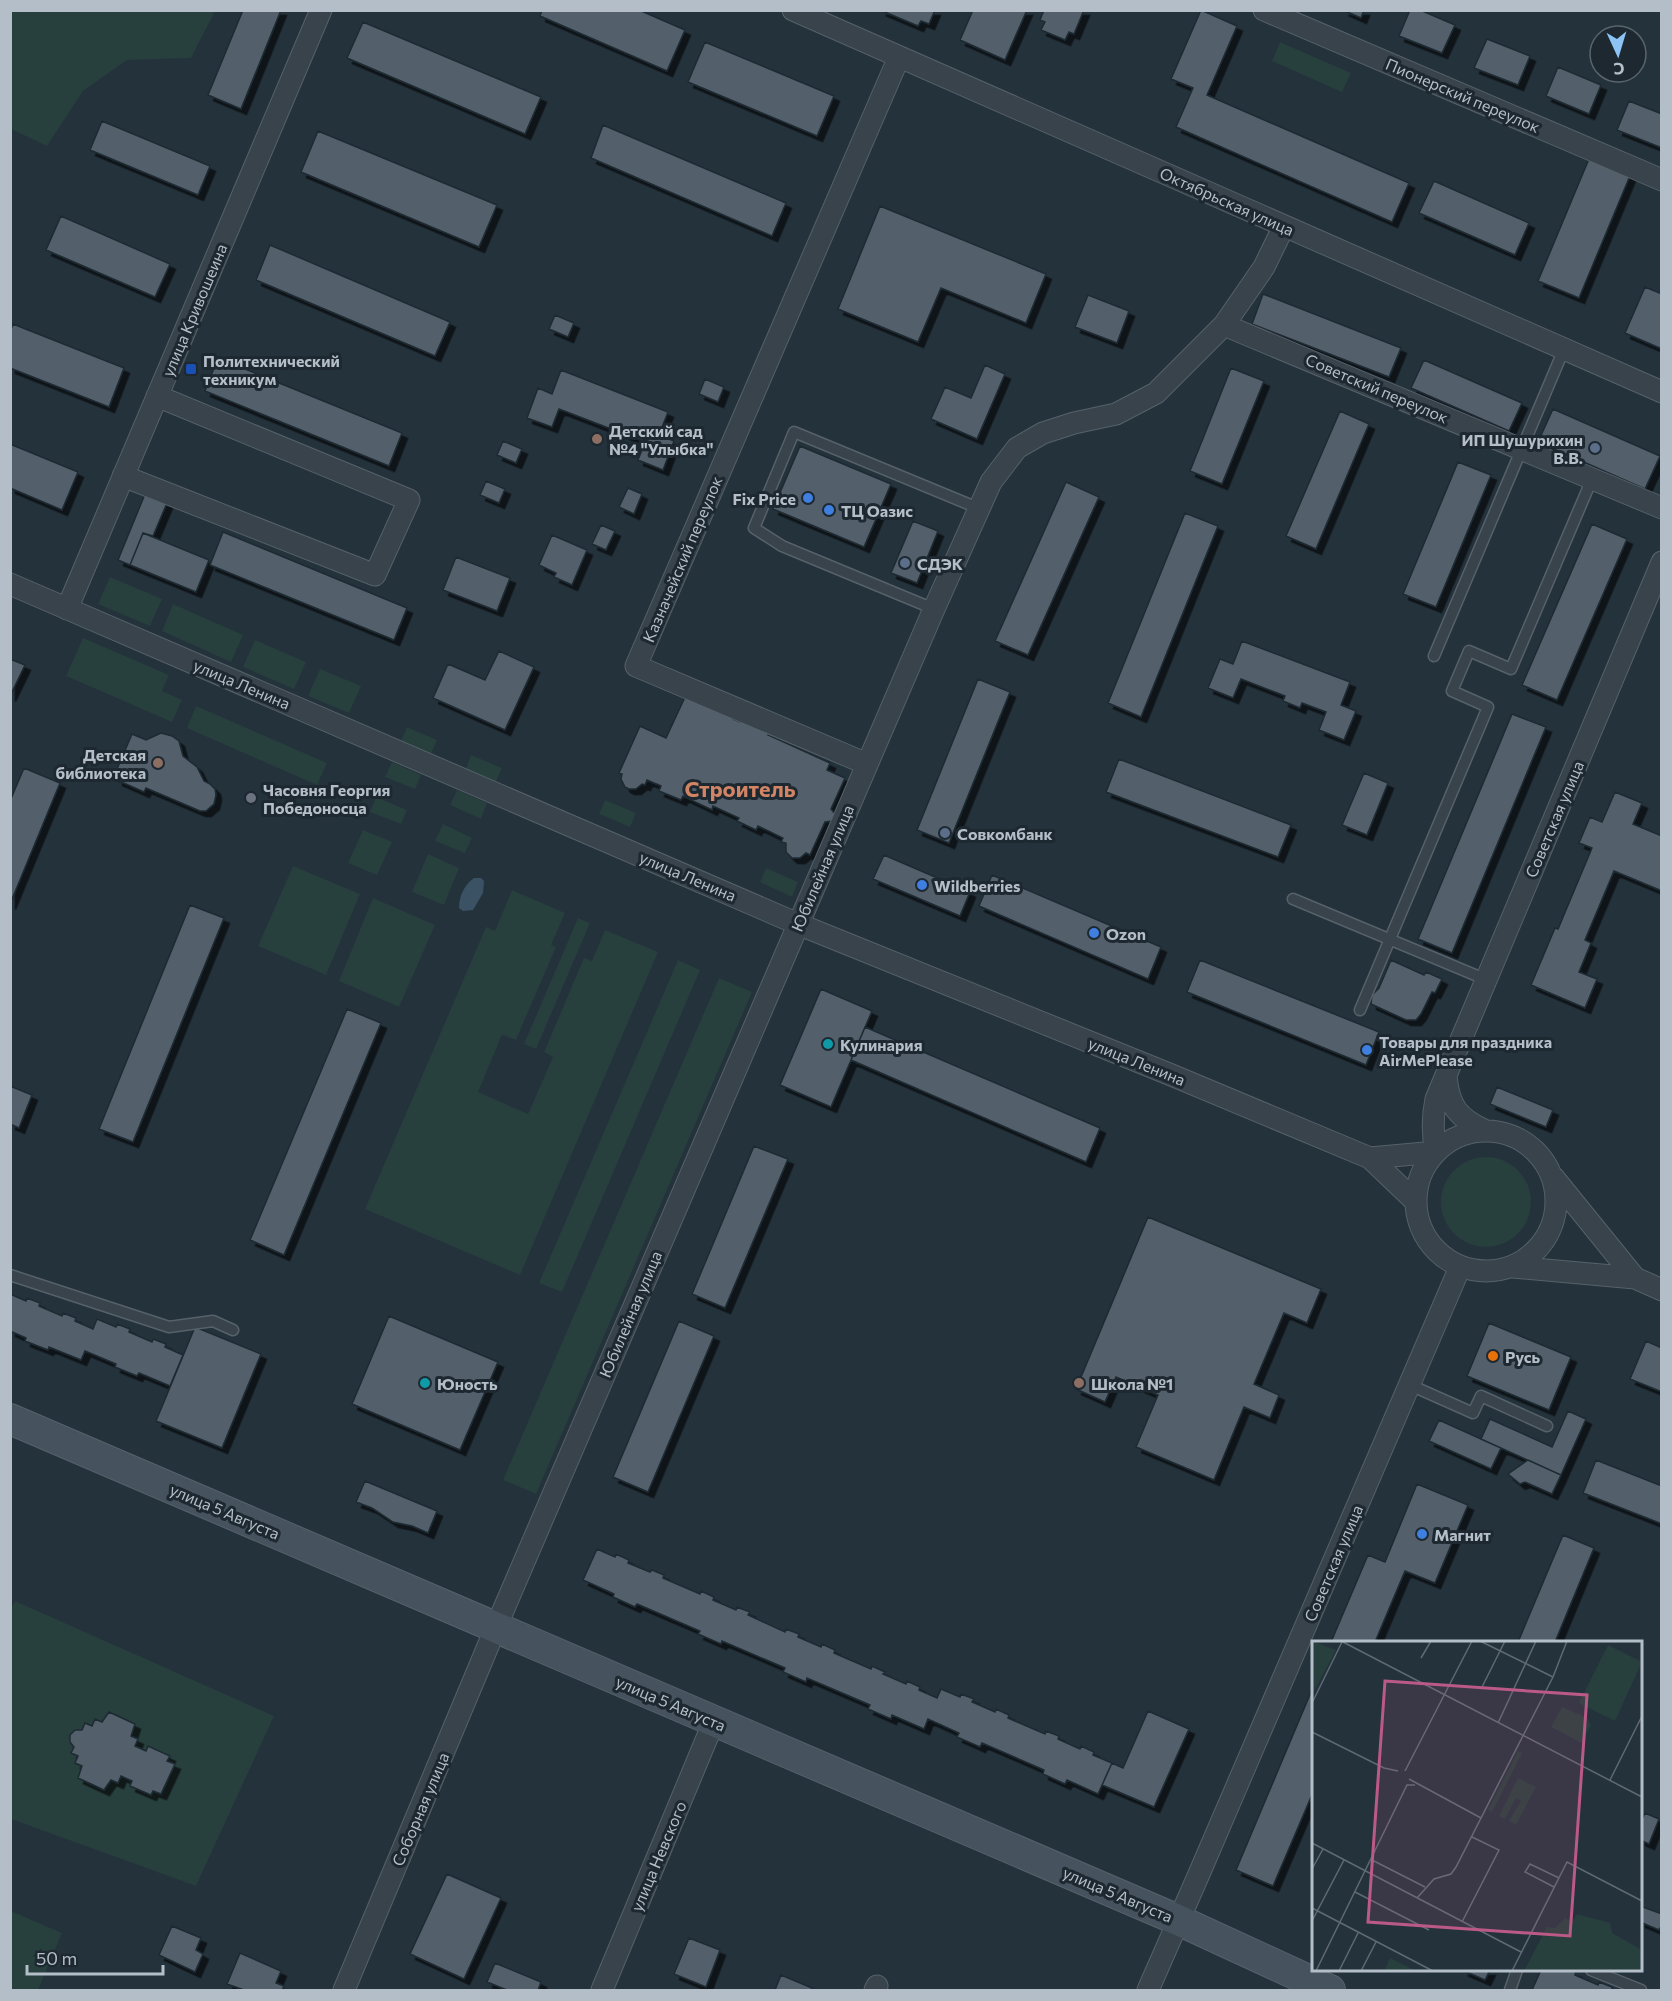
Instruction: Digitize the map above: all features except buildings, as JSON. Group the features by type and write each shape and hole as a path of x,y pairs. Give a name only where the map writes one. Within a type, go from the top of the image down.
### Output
{"street":[{"name":"улица Кривошеина","path":"67,609 321,10"},
{"name":"Октябрьская улица","path":"793,10 1662,392"},
{"name":"Пионерский переулок","path":"1264,10 1662,180"},
{"name":"Казначейский переулок","path":"867,764 636,666 899,57"},
{"name":"Юбилейная улица","path":"496,1627 934,609 978,508 992,482 1017,448 1043,433 1074,423 1116,414 1156,393 1224,325 1264,267 1284,226"},
{"name":"Советский переулок","path":"1224,325 1662,508"},
{"path":"123,476 375,575 409,500 158,396"},
{"name":"Советская улица","path":"1436,1152 1432,1135 1432,1117 1436,1099 1662,562"},
{"name":"улица Ленина","path":"10,584 798,924 1370,1158"},
{"path":"1446,1076 1448,1095 1455,1109 1468,1122 1486,1131 1513,1136 1536,1152 1635,1278"},
{"path":"1486,1131 1458,1137 1436,1152 1421,1175 1416,1202 1421,1229 1437,1252 1460,1267 1487,1272 1513,1267 1635,1278 1662,1290"},
{"path":"1370,1158 1436,1152"},
{"path":"1370,1158 1416,1202"},
{"path":"1513,1267 1536,1251 1551,1229 1557,1202 1552,1175"},
{"name":"Советская улица","path":"1148,1990 1460,1267"},
{"name":"улица 5 Августа","path":"10,1419 1178,1920 1330,1990"},
{"name":"Соборная улица","path":"344,1990 496,1627"},
{"name":"улица Невского","path":"602,1990 714,1721"}],"lane":[{"path":"1434,656 1564,349"},
{"path":"934,609 782,546 754,528 794,432 978,508"},
{"path":"1360,1010 1488,707 1452,692 1469,651 1511,669 1592,479"},
{"path":"1293,898 1487,980"},
{"path":"10,1275 169,1327 213,1321 233,1330"},
{"path":"1410,1385 1473,1413 1482,1396 1547,1426"},
{"path":"1510,1990 1517,1971"},
{"path":"1594,1971 1641,1990"}],"green space":[{"path":"10,11 215,11 191,58 127,60 83,91 47,146 11,129"},
{"path":"1280,42 1351,73 1342,92 1272,61"},
{"path":"110,577 162,599 150,626 98,604"},
{"path":"173,604 243,635 231,662 162,631"},
{"path":"83,638 169,675 162,691 182,700 172,722 66,676"},
{"path":"255,640 306,662 294,689 243,667"},
{"path":"320,669 361,686 349,713 308,696"},
{"path":"196,706 327,763 317,785 187,728"},
{"path":"407,727 437,740 430,756 400,743"},
{"path":"471,755 502,768 495,784 465,771"},
{"path":"392,762 421,775 415,789 385,777"},
{"path":"457,790 487,803 481,819 450,805"},
{"path":"376,797 407,810 401,824 370,812"},
{"path":"605,800 636,813 630,827 599,814"},
{"path":"443,824 472,838 465,853 435,841"},
{"path":"363,830 392,842 377,875 348,863"},
{"path":"428,854 459,868 444,905 412,892"},
{"path":"293,866 360,894 326,975 258,946"},
{"path":"766,868 798,882 792,897 760,882"},
{"path":"512,890 565,913 551,945 556,947 516,1040 502,1035 478,1092 528,1114 553,1057 544,1052 584,958 592,961 605,930 658,952 520,1275 365,1209 486,927 495,931"},
{"path":"373,898 435,925 399,1007 339,981"},
{"path":"578,918 590,923 536,1049 524,1044"},
{"path":"678,960 700,970 562,1292 539,1283"},
{"path":"719,978 752,992 536,1494 503,1480"},
{"path":"1486,1157 1503,1160 1518,1170 1528,1185 1531,1202 1528,1219 1518,1234 1503,1244 1486,1247 1469,1244 1454,1234 1444,1219 1441,1202 1444,1185 1454,1170 1469,1160"},
{"path":"15,1601 274,1716 196,1886 11,1819 10,1611"},
{"path":"11,1911 62,1933 38,1990 11,1990"}],"water":[{"path":"474,878 481,878 484,881 483,893 473,910 463,911 459,908 461,895 467,884"}],"place":[{"name":"Политехнический техникум","path":"191,369"},
{"name":"Детский сад №4 \"Улыбка\"","path":"597,439"},
{"name":"ИП Шушурихин В.В.","path":"1595,448"},
{"name":"Fix Price","path":"808,498"},
{"name":"ТЦ Оазис","path":"829,510"},
{"name":"СДЭК","path":"905,563"},
{"name":"Детская библиотека","path":"158,763"},
{"name":"Часовня Георгия Победоносца","path":"251,798"},
{"name":"Совкомбанк","path":"945,833"},
{"name":"Wildberries","path":"922,885"},
{"name":"Ozon","path":"1094,933"},
{"name":"Кулинария","path":"828,1044"},
{"name":"Товары для праздника AirMePlease","path":"1367,1050"},
{"name":"Русь","path":"1493,1356"},
{"name":"Юность","path":"425,1383"},
{"name":"Школа №1","path":"1079,1383"},
{"name":"Магнит","path":"1422,1534"}],"district":[{"name":"Строитель","path":"740,788"}]}
